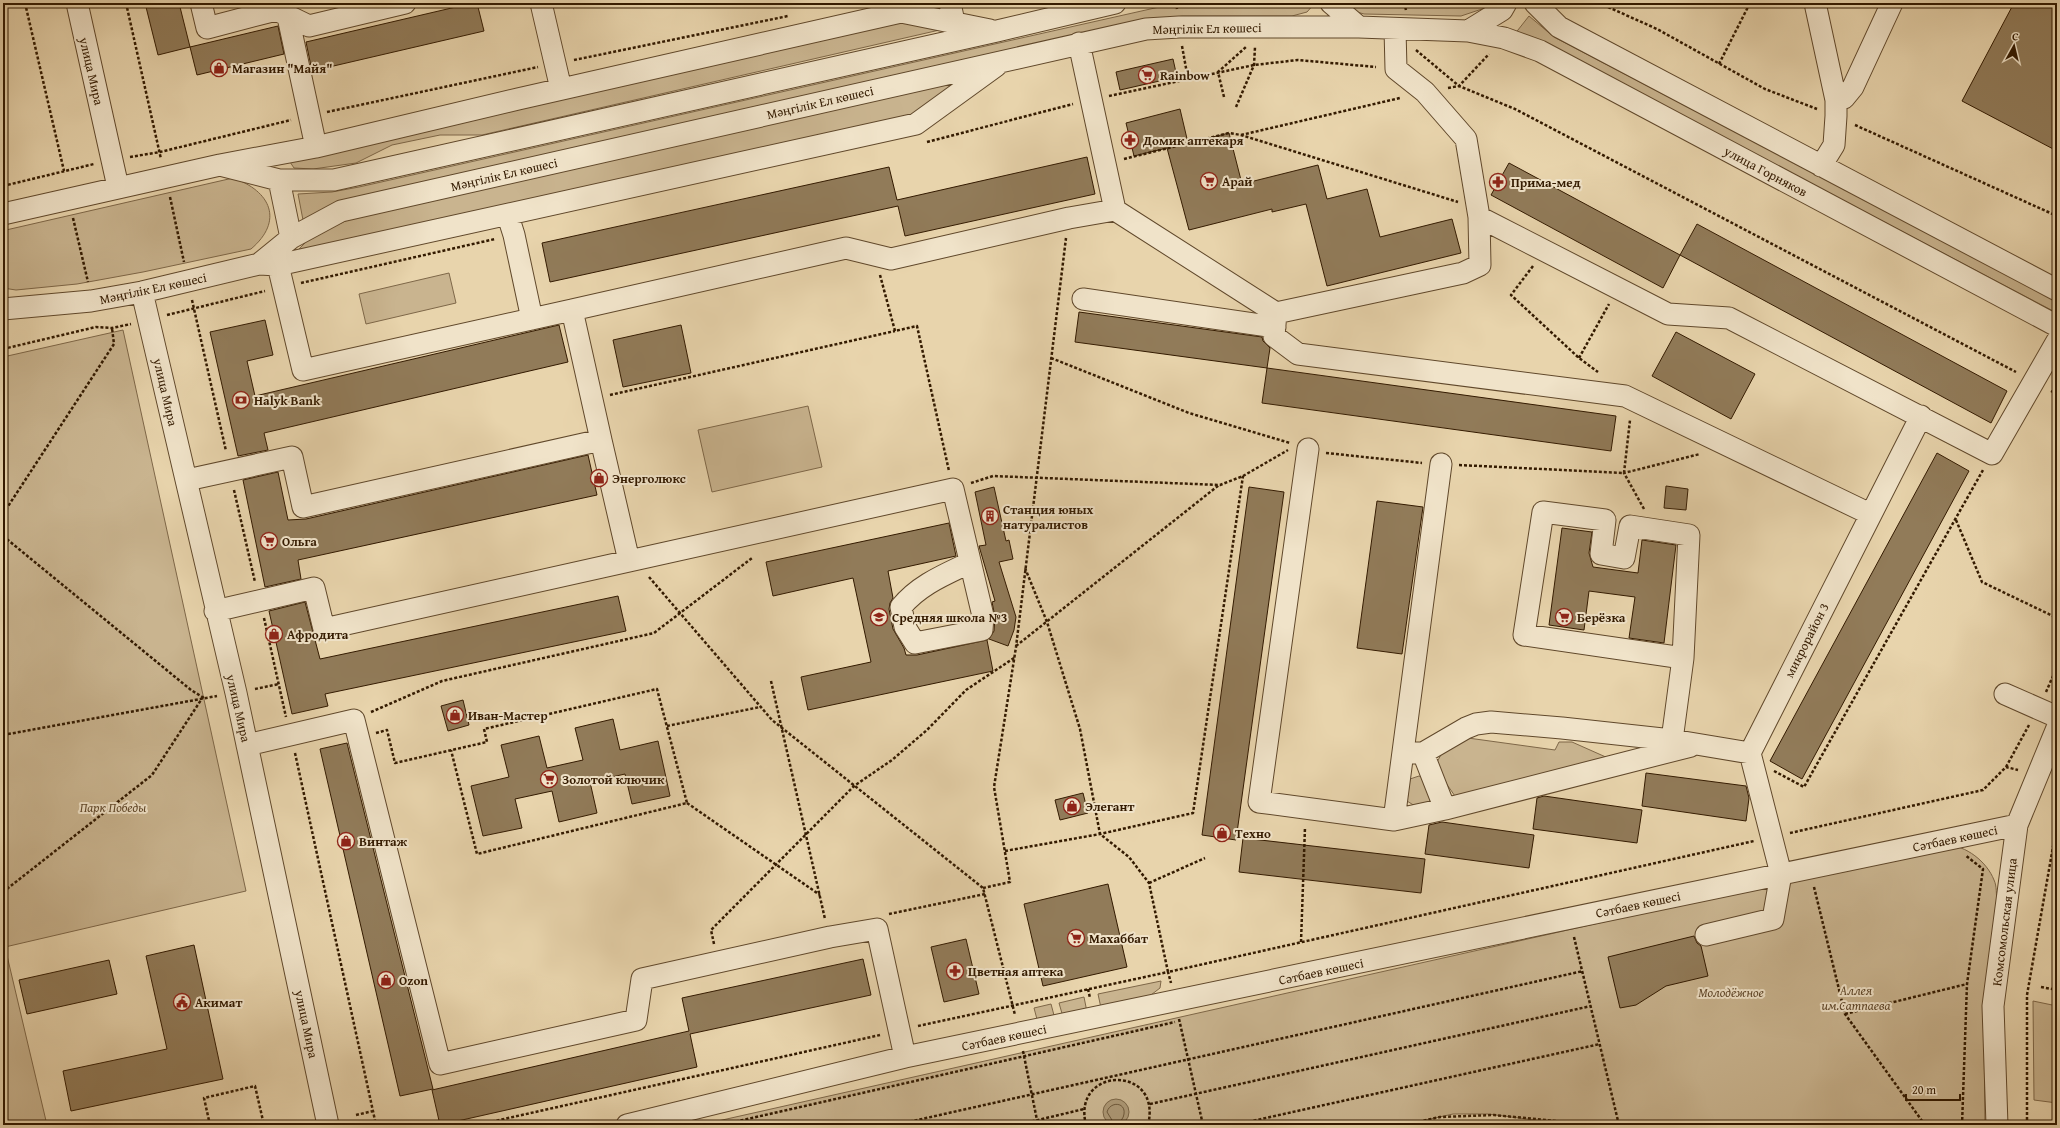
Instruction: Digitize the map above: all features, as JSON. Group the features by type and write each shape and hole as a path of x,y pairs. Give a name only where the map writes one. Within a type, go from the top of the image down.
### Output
{"street":[{"name":"улица Мира","path":"77,3 118,187"},
{"path":"201,3 207,28 276,10 309,26 405,3"},
{"path":"542,3 561,89"},
{"path":"220,165 279,180 334,180 997,32 1115,3"},
{"path":"1331,3 1359,27"},
{"path":"1468,31 1502,10 1506,3"},
{"path":"1535,3 1559,27 2057,290"},
{"path":"1816,3 1836,108 1834,145 1821,166"},
{"path":"1836,108 1853,87 1892,3"},
{"path":"3,214 220,165 316,147 561,89 901,12 952,12 997,32"},
{"path":"288,17 316,147"},
{"name":"Мәңгілік Ел көшесі","path":"3,309 91,301 142,292 269,265 291,238 341,211 1146,29 1179,27 1256,33 1359,27 1468,31"},
{"path":"1083,299 1276,320 1463,273 1480,265 1478,212 1466,139 1425,92 1396,69 1395,28"},
{"name":"улица Горняков","path":"1468,31 1504,38 1540,51 2057,326"},
{"path":"1079,43 1082,102 1105,163 1115,210 1276,320"},
{"path":"1004,60 916,124 508,216 269,265 303,370 846,248 891,259 1069,218 1115,210"},
{"path":"279,180 291,238"},
{"path":"1478,212 1545,251 1668,314 1729,318 1992,454 2057,341"},
{"path":"508,216 514,235 532,319"},
{"name":"улица Мира","path":"142,292 187,480 215,611 247,745 328,1125"},
{"path":"572,310 601,440 636,559"},
{"path":"1276,320 1274,336 1298,354 1625,396 1870,514"},
{"name":"микрорайон 3","path":"1751,756 1870,514 1921,416"},
{"path":"187,480 231,470 241,470 292,457 303,507 601,440"},
{"path":"1303,447 1259,802 1394,820 1445,809 1702,743"},
{"path":"1394,820 1413,753 1441,464"},
{"path":"215,611 314,588 324,629 952,489 969,563"},
{"path":"1672,740 1683,658 1689,535 1630,526 1624,558 1601,554 1606,520 1543,512 1524,635 1683,658"},
{"path":"2005,694 2057,717"},
{"path":"1413,753 1476,724 1491,722 1702,743 1751,756 1781,874 1772,919 1706,935"},
{"name":"Комсомольская улица","path":"1997,1125 1993,1006 2017,825 2057,728"},
{"path":"247,745 291,734 356,729 440,1064 636,1020 642,979 830,937 878,929 905,1058"},
{"path":"1413,753 1445,809"},
{"name":"Сәтбаев көшесі","path":"627,1125 905,1058 2017,825"}],"path":[{"path":"25,3 64,171"},
{"path":"126,3 291,734 376,1125"},
{"path":"1599,3 1657,29 1765,89 1836,108 2057,216"},
{"path":"1719,64 1750,3"},
{"path":"3,186 112,160 160,152 309,115 789,16"},
{"path":"1236,107 1254,65 1256,33"},
{"path":"1218,72 1256,33"},
{"path":"1082,102 1254,65 1298,60 1396,69 1417,52"},
{"path":"1218,72 1224,97"},
{"path":"1241,135 1425,92 1459,86 1515,109 2057,394"},
{"path":"1105,163 1228,133 1241,135 1478,212"},
{"path":"72,215 88,282"},
{"path":"983,888 1010,882 994,787 1016,647 1069,218"},
{"path":"1545,251 1511,295 1579,358 1603,376"},
{"path":"875,256 895,331"},
{"path":"1579,358 1618,289"},
{"path":"592,399 917,326 952,489 993,476 1220,485"},
{"path":"3,349 96,327"},
{"path":"3,514 114,344 112,328"},
{"path":"1051,358 1189,413 1320,452 1441,464 1624,473 1730,446"},
{"path":"1633,399 1624,473 1657,530"},
{"path":"1016,647 1220,485 1243,476 1303,447"},
{"path":"1751,756 1804,787 1992,454"},
{"path":"1005,851 1100,834 1193,813 1243,476"},
{"path":"1956,519 1982,582 2057,618"},
{"path":"3,536 191,690 205,698 202,699 152,775 3,892"},
{"path":"356,729 442,681 654,633 752,558"},
{"path":"636,559 646,574 761,707 781,727 983,888 1019,1034 1038,1125"},
{"path":"1025,568 1047,622 1080,729 1100,834 1129,857 1149,883 1168,972 1983,790 2006,767 2037,776"},
{"path":"718,962 711,930 775,864 854,786 892,760 926,730 966,690 1014,657"},
{"path":"771,682 830,937"},
{"path":"356,729 387,730 395,763 487,742 484,729 657,689 687,803 820,895"},
{"path":"3,735 202,699"},
{"path":"667,726 761,707"},
{"path":"451,750 477,854 687,803"},
{"path":"1301,942 1306,808"},
{"path":"2027,1125 2027,995 2057,824"},
{"path":"1961,853 1983,869 1967,984 1962,1125"},
{"path":"1149,883 1205,858"},
{"path":"1814,886 1845,1014 1925,1125"},
{"path":"878,929 884,915 985,894"},
{"path":"1573,932 1620,1125"},
{"path":"895,1125 1582,971"},
{"path":"1845,1014 1967,984"},
{"path":"2041,987 2057,990"},
{"path":"1150,1104 1591,1006"},
{"path":"1234,1125 1600,1044"},
{"path":"1086,1125 1084,1109 1086,1100 1094,1088 1105,1081 1124,1079 1137,1085 1144,1091 1150,1104 1151,1114 1148,1125"},
{"path":"210,1125 204,1098 255,1086 264,1125"},
{"path":"1017,1125 1084,1109"},
{"path":"356,1115 374,1111"},
{"path":"1404,1125 1440,1117 1494,1115 1597,1125"}],"green space":[{"path":"1177,3 1315,3 1307,12 1292,16 1182,16 1151,20 303,220 298,194 332,192 359,187"},
{"path":"1344,3 1490,3 1485,8 1461,16 1364,14 1350,10"},
{"path":"1529,16 1554,37 2057,300 2057,313 1542,42 1514,35"},
{"path":"893,17 957,26 482,135 440,135 392,145 356,163 313,169 294,168 288,159"},
{"path":"964,78 915,114 294,254 312,236 350,219"},
{"path":"233,178 256,191 264,199 269,208 270,218 267,228 261,238 251,249 143,272 77,284 16,290 3,288 3,232 6,230"},
{"path":"449,273 456,303 366,324 359,294"},
{"name":"Парк Победы","path":"123,330 246,891 5,947 47,1125 3,1125 3,357"},
{"path":"808,406 822,467 712,492 698,430"},
{"path":"1468,738 1555,750 1559,742 1572,742 1617,762 1457,799 1439,773 1437,762 1442,753"},
{"path":"1419,776 1428,780 1433,795 1429,802 1415,806 1407,801 1410,779"},
{"name":"Аллея им.Сатпаева","path":"1946,845 1968,851 1981,861 1991,873 1996,888 1997,901 1984,1031 1985,1125 1573,1125 1488,1114 1453,1114 1403,1125 700,1125"},
{"path":"1161,981 1160,988 1147,998 1101,1008 1098,994"},
{"path":"1084,997 1087,1012 1063,1017 1059,1003"},
{"path":"2033,1001 2057,1006 2057,1103 2034,1100"},
{"path":"1051,1004 1055,1019 1038,1023 1034,1008"}],"water":[{"path":"1116,1099 1125,1103 1129,1112 1125,1121 1116,1125 1107,1121 1103,1112 1107,1103"}],"building":[{"path":"145,3 179,3 190,47 158,55"},
{"path":"477,3 484,31 312,71 306,42"},
{"path":"2014,3 2057,3 2057,151 1962,101"},
{"path":"278,26 284,54 197,75 190,47"},
{"name":"Rainbow","path":"1173,59 1177,77 1120,90 1116,72"},
{"path":"1180,109 1188,143 1229,133 1242,184 1318,165 1327,199 1367,189 1380,237 1452,219 1461,253 1327,286 1306,204 1272,212 1272,209 1189,230 1167,148 1134,156 1126,123"},
{"path":"1087,157 1095,194 905,236 898,206 550,282 542,243 889,167 897,200"},
{"path":"1509,163 1680,255 1663,288 1491,195"},
{"path":"1697,224 2007,391 1991,423 1680,255"},
{"path":"1079,312 1262,337 1263,341 1270,348 1267,368 1075,342"},
{"path":"265,320 273,355 247,361 255,396 559,325 568,362 264,433 268,450 238,456 210,332"},
{"path":"681,325 691,373 623,387 613,340"},
{"path":"1676,332 1755,374 1731,419 1652,376"},
{"path":"1267,368 1616,416 1611,451 1262,403"},
{"path":"1937,453 1969,471 1802,779 1770,761"},
{"path":"588,455 597,495 298,560 301,579 265,587 243,480 278,472 288,520 306,519"},
{"path":"1666,486 1688,489 1686,510 1664,508"},
{"path":"994,487 1006,541 1009,540 1013,559 999,562 1016,617 1014,630 1008,646 989,639 994,631 995,617 992,602 995,601 979,546 986,545 975,492"},
{"path":"1249,487 1284,492 1236,840 1202,835"},
{"path":"1377,501 1423,507 1402,654 1357,648"},
{"name":"Средняя школа №3","path":"949,523 956,556 888,571 893,598 889,609 893,629 904,648 906,655 917,655 987,640 993,671 808,710 801,677 871,662 853,578 773,596 766,562"},
{"path":"1562,528 1592,532 1589,553 1593,567 1638,573 1642,540 1676,545 1664,643 1629,638 1635,597 1589,591 1584,630 1549,625"},
{"path":"618,596 626,631 325,694 328,706 292,714 269,611 305,602 320,659"},
{"name":"Иван-Мастер","path":"463,700 469,725 448,731 441,706"},
{"name":"Золотой ключик","path":"613,719 620,750 658,741 670,796 632,804 625,774 590,782 597,813 559,822 552,791 515,799 522,828 483,836 471,786 509,777 501,745 539,736 547,768 583,760 575,728"},
{"path":"347,743 433,1089 400,1096 320,749"},
{"path":"1646,773 1746,786 1749,798 1746,821 1642,806"},
{"name":"Элегант","path":"1083,793 1088,813 1060,820 1055,800"},
{"path":"1544,796 1642,810 1637,843 1533,829 1537,798"},
{"path":"1442,822 1534,835 1529,868 1425,854 1429,825"},
{"path":"1243,838 1425,859 1421,893 1239,872"},
{"path":"1108,884 1127,967 1043,986 1024,904"},
{"path":"1694,936 1697,943 1701,946 1708,976 1666,986 1636,1005 1620,1008 1608,957"},
{"name":"Цветная аптека","path":"966,939 979,994 944,1002 931,947"},
{"name":"Акимат","path":"194,945 223,1079 71,1111 63,1071 167,1049 146,956"},
{"path":"863,959 871,995 690,1034 697,1067 440,1125 432,1090 689,1031 682,998"},
{"path":"109,960 117,994 27,1014 19,980"}],"place":[{"name":"Магазин \"Майя\"","path":"219,68"},
{"name":"Rainbow","path":"1147,75"},
{"name":"Домик аптекаря","path":"1130,140"},
{"name":"Арай","path":"1209,181"},
{"name":"Прима-мед","path":"1498,182"},
{"name":"Halyk Bank","path":"241,400"},
{"name":"Энерголюкс","path":"599,478"},
{"name":"Станция юных натуралистов","path":"990,516"},
{"name":"Ольга","path":"269,541"},
{"name":"Средняя школа №3","path":"879,617"},
{"name":"Берёзка","path":"1564,617"},
{"name":"Афродита","path":"274,634"},
{"name":"Иван-Мастер","path":"455,715"},
{"name":"Золотой ключик","path":"549,779"},
{"name":"Элегант","path":"1072,806"},
{"name":"Техно","path":"1222,833"},
{"name":"Винтаж","path":"346,841"},
{"name":"Махаббат","path":"1076,938"},
{"name":"Цветная аптека","path":"955,971"},
{"name":"Ozon","path":"386,980"},
{"name":"Акимат","path":"182,1002"}],"park label":[{"name":"Молодёжное","path":"1731,992"}]}
